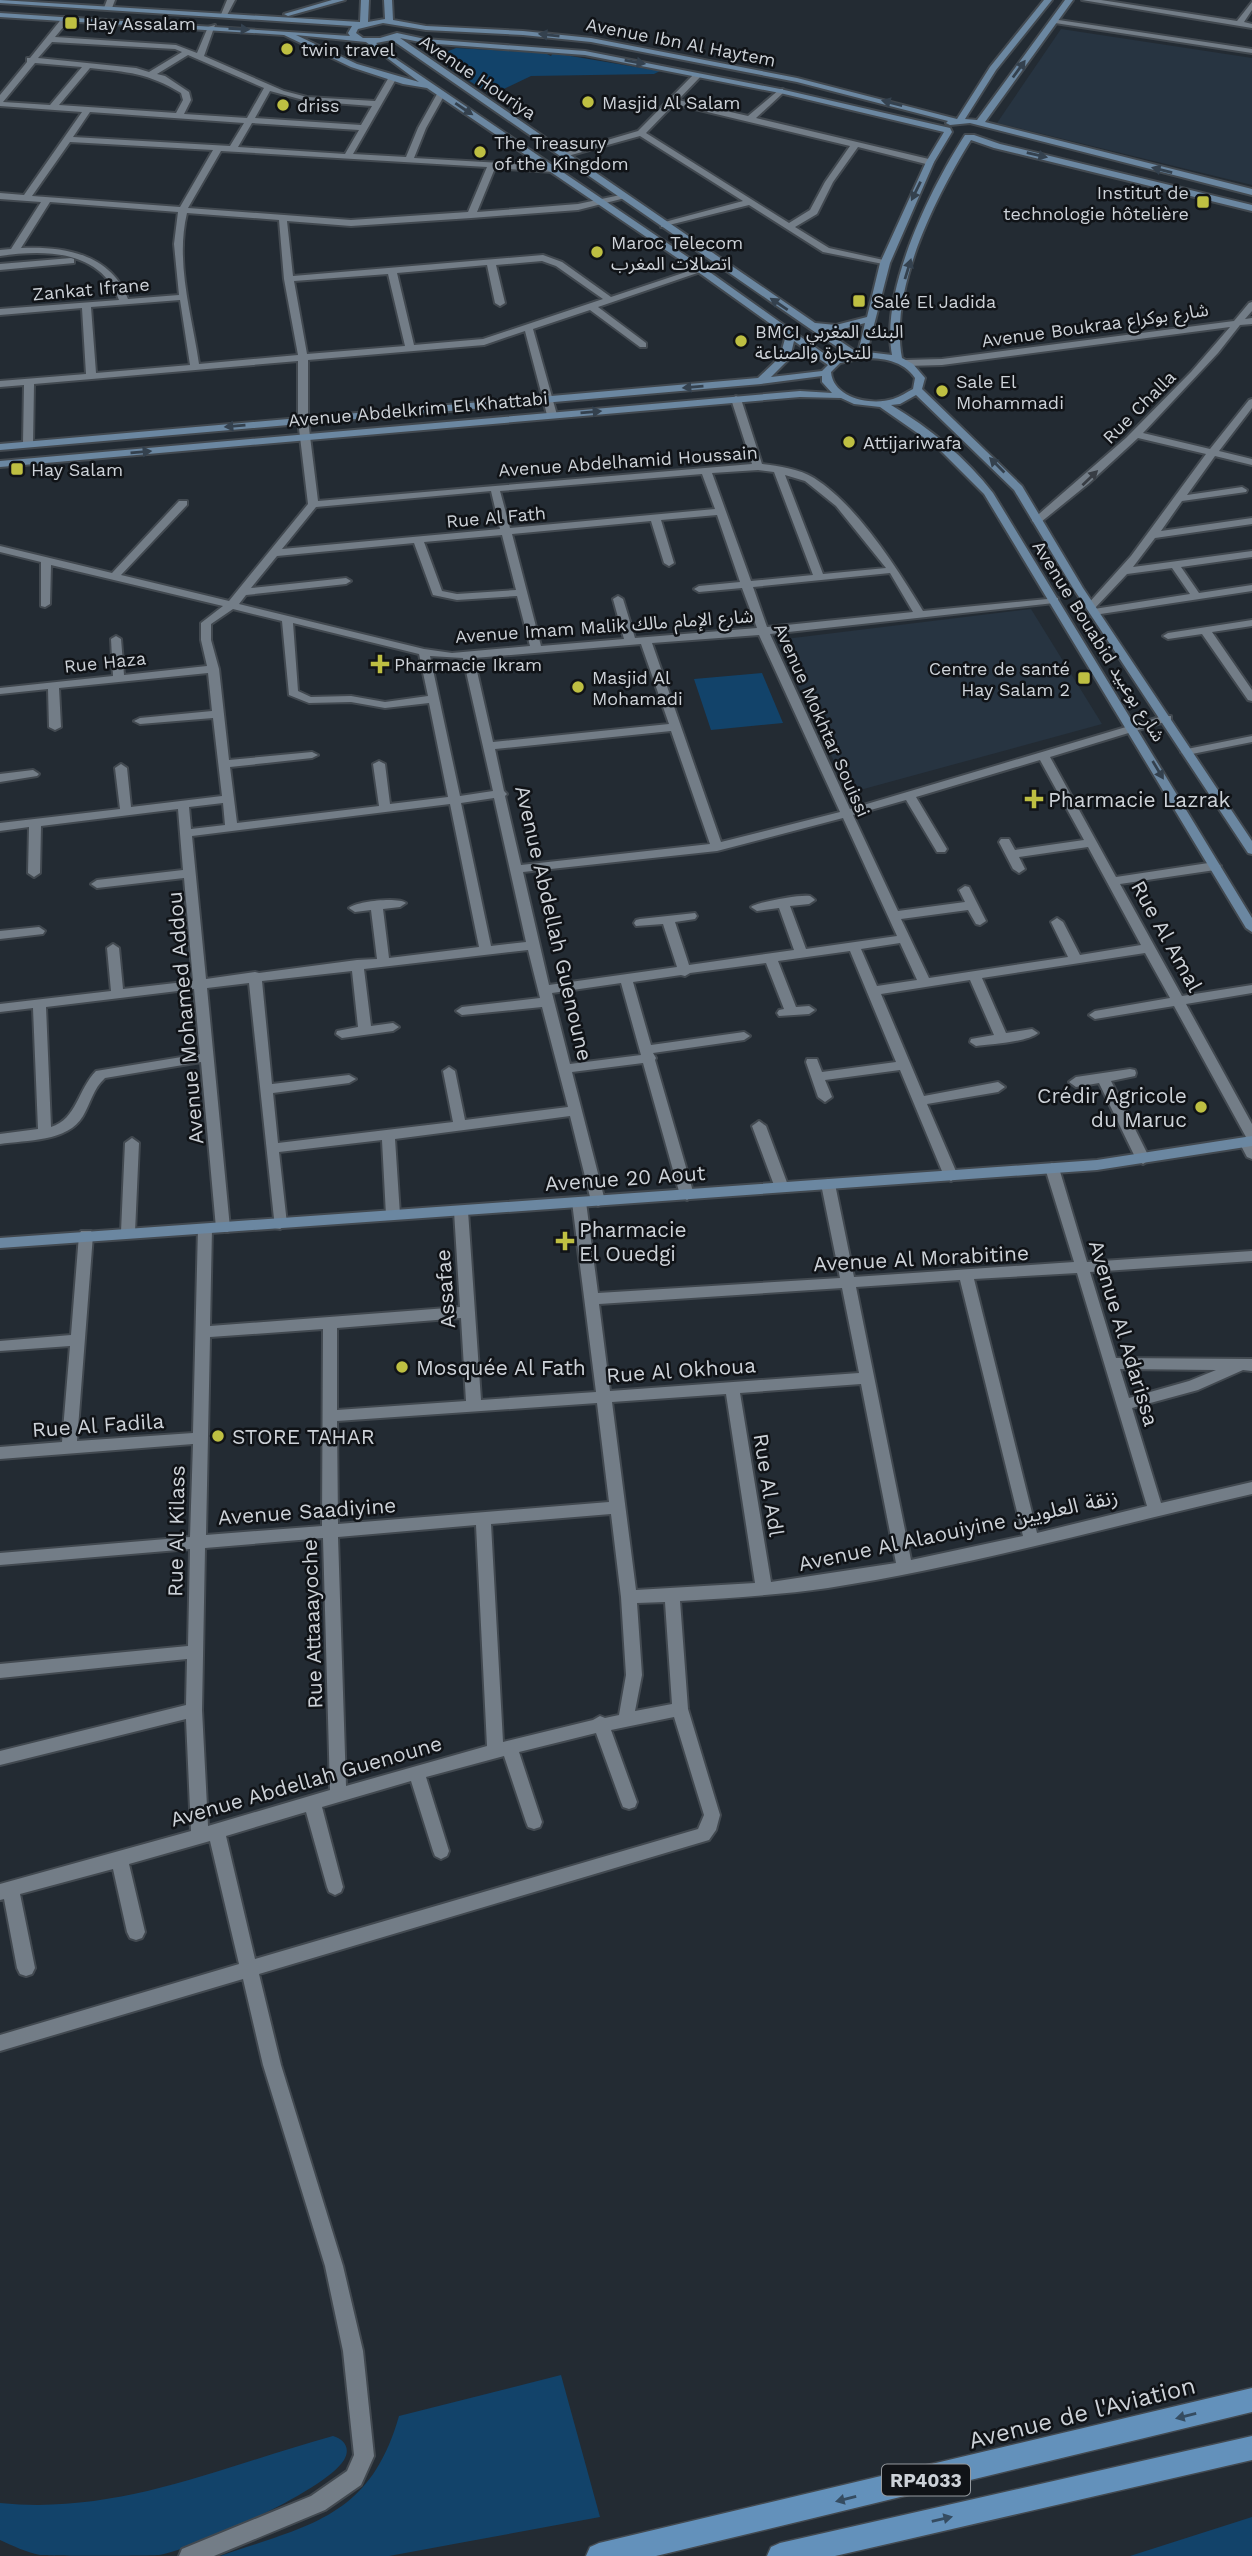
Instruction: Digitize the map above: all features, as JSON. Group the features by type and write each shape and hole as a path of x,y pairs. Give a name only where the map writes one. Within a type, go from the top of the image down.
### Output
{"main road":[{"name":"Avenue de l'Aviation","path":"599,2556 738,2525 1252,2400"},
{"name":"RP4033","path":"780,2556 1252,2448"}],"street":[{"path":"223,15 231,0"},
{"path":"0,1 110,4 264,18 319,8 341,0"},
{"path":"355,37 352,30 362,23 365,0"},
{"path":"388,0 392,23 399,29 395,36"},
{"path":"859,356 885,263 930,162 948,131 947,127 959,121 993,69 1048,0"},
{"path":"839,396 829,389 824,381 825,373 833,364 859,356 902,361 892,336 917,241 937,190 970,137 982,133 981,125 1069,0"},
{"path":"1086,0 1252,26"},
{"path":"1239,24 1252,4"},
{"path":"0,15 355,37 369,41"},
{"name":"Avenue Ibn Al Haytem","path":"264,18 392,23 591,40 797,80 981,125"},
{"path":"0,102 30,60 66,19"},
{"path":"1055,21 1252,51"},
{"path":"200,57 212,27"},
{"path":"283,32 331,57 392,79 437,91 409,161"},
{"name":"Avenue Ibn Al Haytem","path":"369,41 395,36 425,41 568,51 780,91 970,137"},
{"name":"Avenue Houriya","path":"395,36 430,65 564,154 810,326 859,356"},
{"path":"49,39 161,46 188,52 268,88 307,99 376,104"},
{"name":"Avenue Houriya","path":"369,41 437,91 701,270 833,364"},
{"path":"430,65 439,49 470,43"},
{"path":"152,74 188,52"},
{"path":"30,60 152,74 185,92 187,100 179,115"},
{"path":"53,107 87,66"},
{"path":"564,154 641,133 698,75"},
{"path":"348,156 392,79"},
{"path":"233,149 268,88"},
{"path":"751,118 780,91"},
{"path":"673,101 930,162"},
{"path":"0,102 363,128"},
{"path":"26,198 88,110"},
{"path":"981,125 1252,192"},
{"path":"641,133 834,254 885,263"},
{"path":"970,137 997,146 1252,208"},
{"path":"70,139 553,169"},
{"path":"790,226 814,212 829,182 855,145"},
{"path":"195,367 179,245 183,211 219,148"},
{"path":"471,215 491,167"},
{"path":"0,196 283,220 351,223 602,203 625,197"},
{"path":"15,250 47,200"},
{"path":"664,225 749,202"},
{"path":"231,826 206,623 232,605 313,504 304,437 303,357 289,279 283,220"},
{"path":"0,253 15,250 63,254 90,260 115,276 125,302"},
{"path":"289,279 549,259 610,300"},
{"path":"0,267 90,260"},
{"path":"491,264 500,303"},
{"path":"0,384 484,342 701,270"},
{"path":"392,272 410,348"},
{"name":"Zankat Ifrane","path":"0,312 185,297"},
{"path":"86,305 91,376"},
{"name":"Rue Challa","path":"1037,520 1079,488 1135,434 1190,378 1252,305"},
{"path":"592,307 643,345"},
{"path":"810,326 836,328 869,319"},
{"name":"Avenue Boukraa شارع بوكراع","path":"902,361 942,362 1252,321"},
{"path":"528,329 552,415"},
{"path":"761,381 785,358 791,334"},
{"name":"Avenue Bouabid شارع بوعبيد","path":"902,361 917,372 918,387 1013,482 1252,850"},
{"path":"882,404 903,399 918,387 929,371 942,362"},
{"name":"Avenue Abdelkrim El Khattabi","path":"0,447 761,381 825,373"},
{"path":"27,444 29,381"},
{"name":"Avenue Abdelkrim El Khattabi","path":"0,464 800,394 839,396 859,402 882,404"},
{"path":"736,399 758,467"},
{"path":"1093,609 1125,571 1209,453 1252,402"},
{"name":"Avenue Bouabid شارع بوعبيد","path":"882,404 904,416 976,478 1134,730 1252,928"},
{"path":"1135,434 1252,462"},
{"name":"Avenue Abdelhamid Houssain","path":"313,504 706,470 758,467 778,469 808,479 830,494 893,570 920,614"},
{"path":"778,469 819,577"},
{"name":"Avenue Mokhtar Souissi","path":"706,470 744,585 763,631 924,982"},
{"path":"495,489 536,649"},
{"path":"1177,499 1242,490"},
{"path":"116,576 183,503"},
{"name":"Rue Al Fath","path":"275,554 719,512"},
{"path":"656,520 670,564"},
{"path":"1149,536 1252,521"},
{"path":"419,542 437,593 457,597 522,593"},
{"name":"Avenue Imam Malik شارع الإمام مالك","path":"0,549 424,652 468,656 763,631 1054,600"},
{"path":"1125,571 1252,554"},
{"path":"45,604 46,561"},
{"path":"1175,565 1196,596"},
{"path":"699,589 893,570"},
{"path":"243,592 346,581"},
{"path":"1093,609 1252,588"},
{"path":"618,599 630,641"},
{"path":"287,618 293,693 296,697 309,700 351,699 385,705 434,699"},
{"path":"1168,636 1252,623"},
{"path":"1205,630 1252,698"},
{"path":"116,639 119,679"},
{"path":"645,640 673,727 704,803 717,847"},
{"path":"424,652 486,950"},
{"name":"Avenue Abdellah Guenoune","path":"468,656 533,945 598,1201"},
{"name":"Rue Haza","path":"0,691 213,669"},
{"path":"53,685 55,727"},
{"path":"140,721 217,714"},
{"path":"518,869 717,847 910,796 1167,718"},
{"path":"489,746 673,727"},
{"path":"1187,752 1251,741"},
{"path":"223,764 312,755"},
{"name":"Rue Al Amal","path":"1044,757 1178,1000 1250,1143"},
{"path":"379,764 385,807"},
{"path":"121,768 126,812"},
{"path":"0,778 33,775"},
{"path":"188,833 501,794"},
{"path":"910,796 941,849"},
{"path":"0,827 227,799"},
{"name":"Avenue Mohamed Addou","path":"183,805 188,833 223,1228"},
{"path":"34,873 35,823"},
{"path":"1005,842 1019,869"},
{"path":"1011,854 1093,843"},
{"path":"1113,881 1215,866"},
{"path":"97,884 191,873"},
{"path":"965,890 980,921"},
{"path":"757,907 809,900"},
{"path":"355,908 400,903"},
{"path":"783,903 802,954"},
{"path":"377,905 383,961"},
{"path":"892,916 973,905"},
{"path":"640,923 691,916"},
{"path":"668,920 685,972"},
{"path":"1057,922 1076,960"},
{"path":"0,935 39,931"},
{"path":"463,1011 626,980 903,939"},
{"path":"0,1008 533,945"},
{"path":"854,946 951,1175"},
{"path":"113,948 117,993"},
{"path":"873,991 1150,948"},
{"path":"771,959 788,1013 809,1010"},
{"path":"356,964 365,1031"},
{"path":"974,975 1002,1038"},
{"path":"255,976 280,1224"},
{"path":"626,980 687,1195"},
{"path":"1094,1015 1252,989"},
{"path":"39,1003 45,1133"},
{"path":"342,1034 393,1027"},
{"path":"976,1042 1032,1033"},
{"path":"564,1069 744,1036"},
{"path":"0,1139 63,1130 73,1123 93,1080 101,1074 207,1058"},
{"path":"812,1062 825,1097"},
{"path":"818,1077 905,1065"},
{"path":"449,1071 460,1126"},
{"path":"1076,1082 1130,1073"},
{"path":"1103,1077 1143,1160"},
{"path":"268,1089 349,1079"},
{"path":"920,1101 998,1087"},
{"path":"273,1148 575,1111"},
{"path":"759,1126 782,1188"},
{"path":"388,1135 393,1215"},
{"path":"128,1233 132,1143"},
{"name":"Avenue 20 Aout","path":"0,1243 1052,1168 1143,1160 1250,1143"},
{"name":"Avenue Al Adarissa","path":"1052,1168 1155,1509"},
{"path":"828,1184 905,1567"},
{"path":"579,1202 629,1597 634,1675 626,1719"},
{"name":"Assafae","path":"461,1211 474,1406"},
{"name":"Rue Al Kilass","path":"189,2556 318,2503 354,2478 364,2456 354,2351 334,2266 272,2065 250,1970 208,1833 194,1710 195,1540 205,1228"},
{"path":"68,1448 86,1235"},
{"name":"Avenue Al Morabitine","path":"592,1299 1252,1256"},
{"path":"966,1276 1031,1539"},
{"path":"203,1332 468,1312"},
{"name":"Rue Attaaayoche","path":"330,1323 330,1530 338,1795"},
{"path":"0,1346 76,1340"},
{"path":"1111,1363 1198,1362 1245,1366"},
{"path":"1124,1405 1193,1386 1245,1366"},
{"name":"Rue Al Okhoua","path":"331,1416 866,1377"},
{"name":"Rue Al Adl","path":"732,1388 764,1588"},
{"name":"Rue Al Fadila","path":"0,1452 199,1438"},
{"name":"Avenue Al Alaouiyine زنقة العلويين","path":"629,1597 832,1581 905,1567 1252,1488"},
{"name":"Avenue Saadiyine","path":"0,1559 195,1540 617,1507"},
{"path":"482,1518 502,1749 534,1822"},
{"path":"0,2043 703,1835 708,1830 712,1815 680,1709 672,1595"},
{"path":"0,1671 194,1652"},
{"name":"Avenue Abdellah Guenoune","path":"6,1891 502,1749 600,1724 680,1709"},
{"path":"0,1758 194,1710"},
{"path":"600,1724 629,1802"},
{"path":"417,1773 441,1851"},
{"path":"312,1802 335,1887"},
{"path":"119,1858 136,1932"},
{"path":"6,1891 26,1968"}],"shaded area":[{"path":"1061,29 1252,58 1252,185 997,123"},
{"path":"456,48 545,53 551,56 553,53 660,71 654,74 531,76 491,95 448,67 442,58 446,52"},
{"path":"1031,609 1102,724 849,793 777,640"},
{"path":"762,673 783,723 711,730 694,679"},
{"path":"561,2375 600,2517 389,2556 220,2556 308,2525 332,2513 353,2497 371,2477 387,2450 399,2416"},
{"path":"333,2436 343,2442 347,2452 344,2460 332,2473 287,2502 229,2530 177,2550 159,2555 40,2555 0,2540 0,2503 44,2505 128,2495 169,2486"},
{"path":"1252,2517 1252,2556 1130,2556"}],"place":[{"name":"Hay Assalam","path":"71,23"},
{"name":"twin travel","path":"287,49"},
{"name":"Masjid Al Salam","path":"588,102"},
{"name":"driss","path":"283,105"},
{"name":"The Treasury of the Kingdom","path":"480,152"},
{"name":"Institut de technologie hôtelière","path":"1203,202"},
{"name":"Maroc Telecom اتصالات المغرب","path":"597,252"},
{"name":"Salé El Jadida","path":"859,301"},
{"name":"BMCI البنك المغربي للتجارة والصناعة","path":"741,341"},
{"name":"Sale El Mohammadi","path":"942,391"},
{"name":"Attijariwafa","path":"849,442"},
{"name":"Hay Salam","path":"17,469"},
{"name":"Pharmacie Ikram","path":"380,664"},
{"name":"Centre de santé Hay Salam 2","path":"1084,678"},
{"name":"Masjid Al Mohamadi","path":"578,687"},
{"name":"Pharmacie Lazrak","path":"1034,799"},
{"name":"Crédir Agricole du Maruc","path":"1201,1107"},
{"name":"Pharmacie El Ouedgi","path":"565,1241"},
{"name":"Mosquée Al Fath","path":"402,1367"},
{"name":"STORE TAHAR","path":"218,1436"}]}
